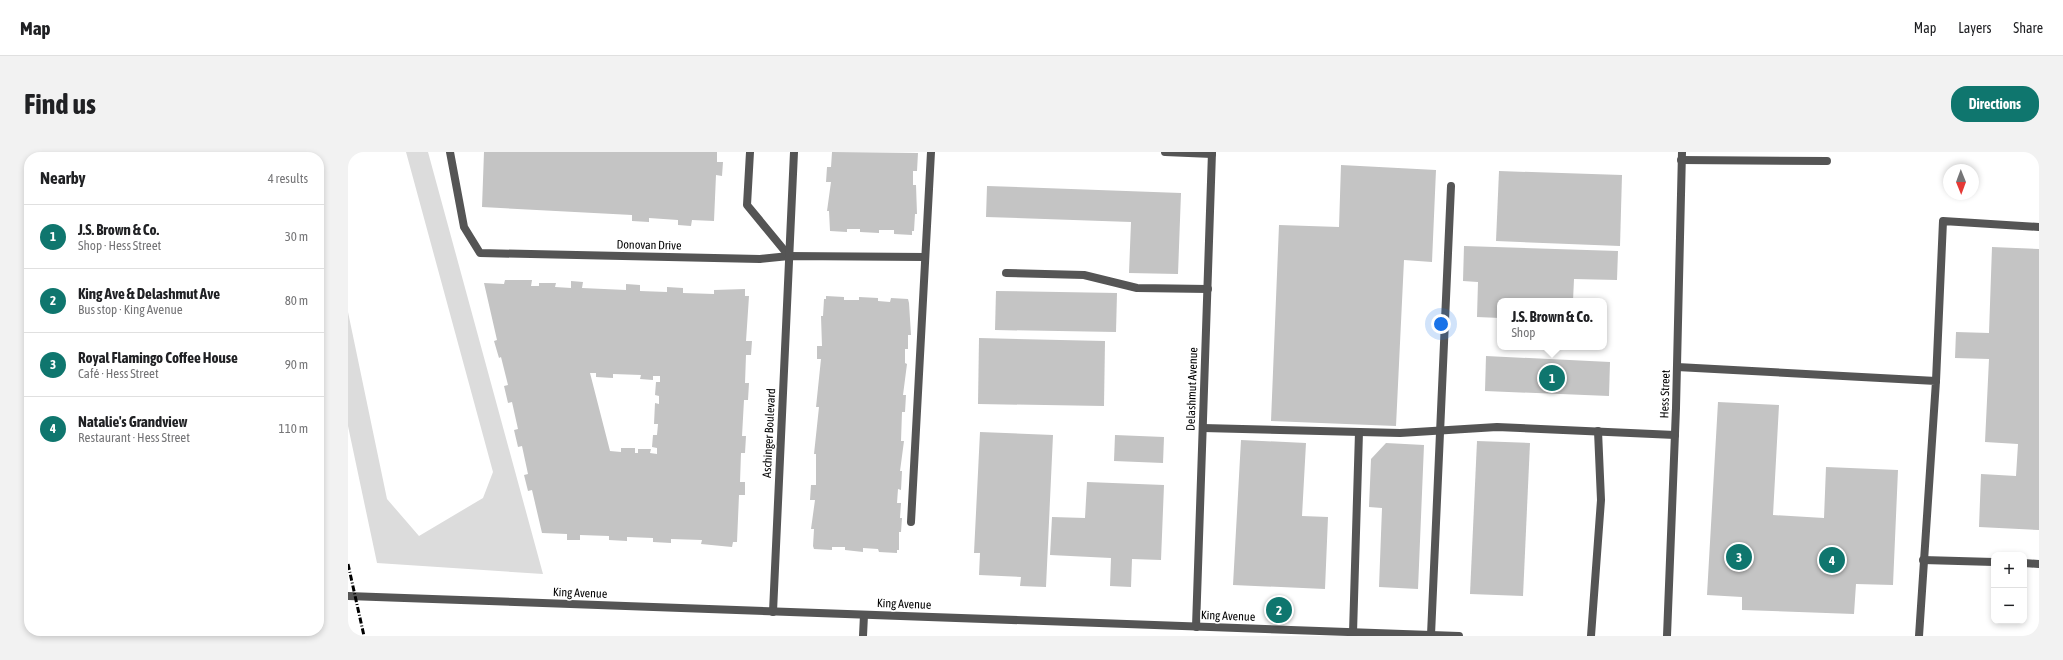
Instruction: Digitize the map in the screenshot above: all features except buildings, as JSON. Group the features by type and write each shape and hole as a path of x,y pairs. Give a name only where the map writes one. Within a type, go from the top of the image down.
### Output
{"street":[{"name":"Donovan Drive","path":"450,152 464,227 480,253 760,259 789,256 925,257"},
{"path":"750,152 748,205 789,256"},
{"name":"Aschinger Boulevard","path":"773,612 794,152"},
{"path":"911,522 931,152"},
{"path":"1165,152 1212,153"},
{"name":"Delashmut Avenue","path":"1196,627 1212,153"},
{"path":"1681,156 1827,161"},
{"name":"Hess Street","path":"1667,636 1677,367 1681,156"},
{"path":"1431,635 1451,186"},
{"path":"1919,636 1936,381 1942,221 2039,227"},
{"path":"1006,273 1084,275 1138,288 1208,289"},
{"path":"1677,367 1936,381"},
{"path":"1203,428 1400,433 1497,427 1675,435"},
{"path":"1591,636 1601,500 1598,431"},
{"path":"1353,632 1359,432"},
{"path":"1924,560 1991,562"},
{"path":"2027,563 2039,564"},
{"name":"King Avenue","path":"348,596 1353,632 1415,636 1459,636"},
{"path":"863,636 864,615"}],"shaded area":[{"path":"406,152 428,152 543,574 377,563 348,426 348,312 387,499 419,536 483,498 493,472"}],"railway":[{"path":"348,564 364,636"}],"place":[{"name":"J.S. Brown & Co.","path":"1552,378"},
{"name":"Royal Flamingo Coffee House","path":"1739,557"},
{"name":"Natalie's Grandview","path":"1832,560"},
{"name":"King Ave & Delashmut Ave","path":"1279,610"}]}
